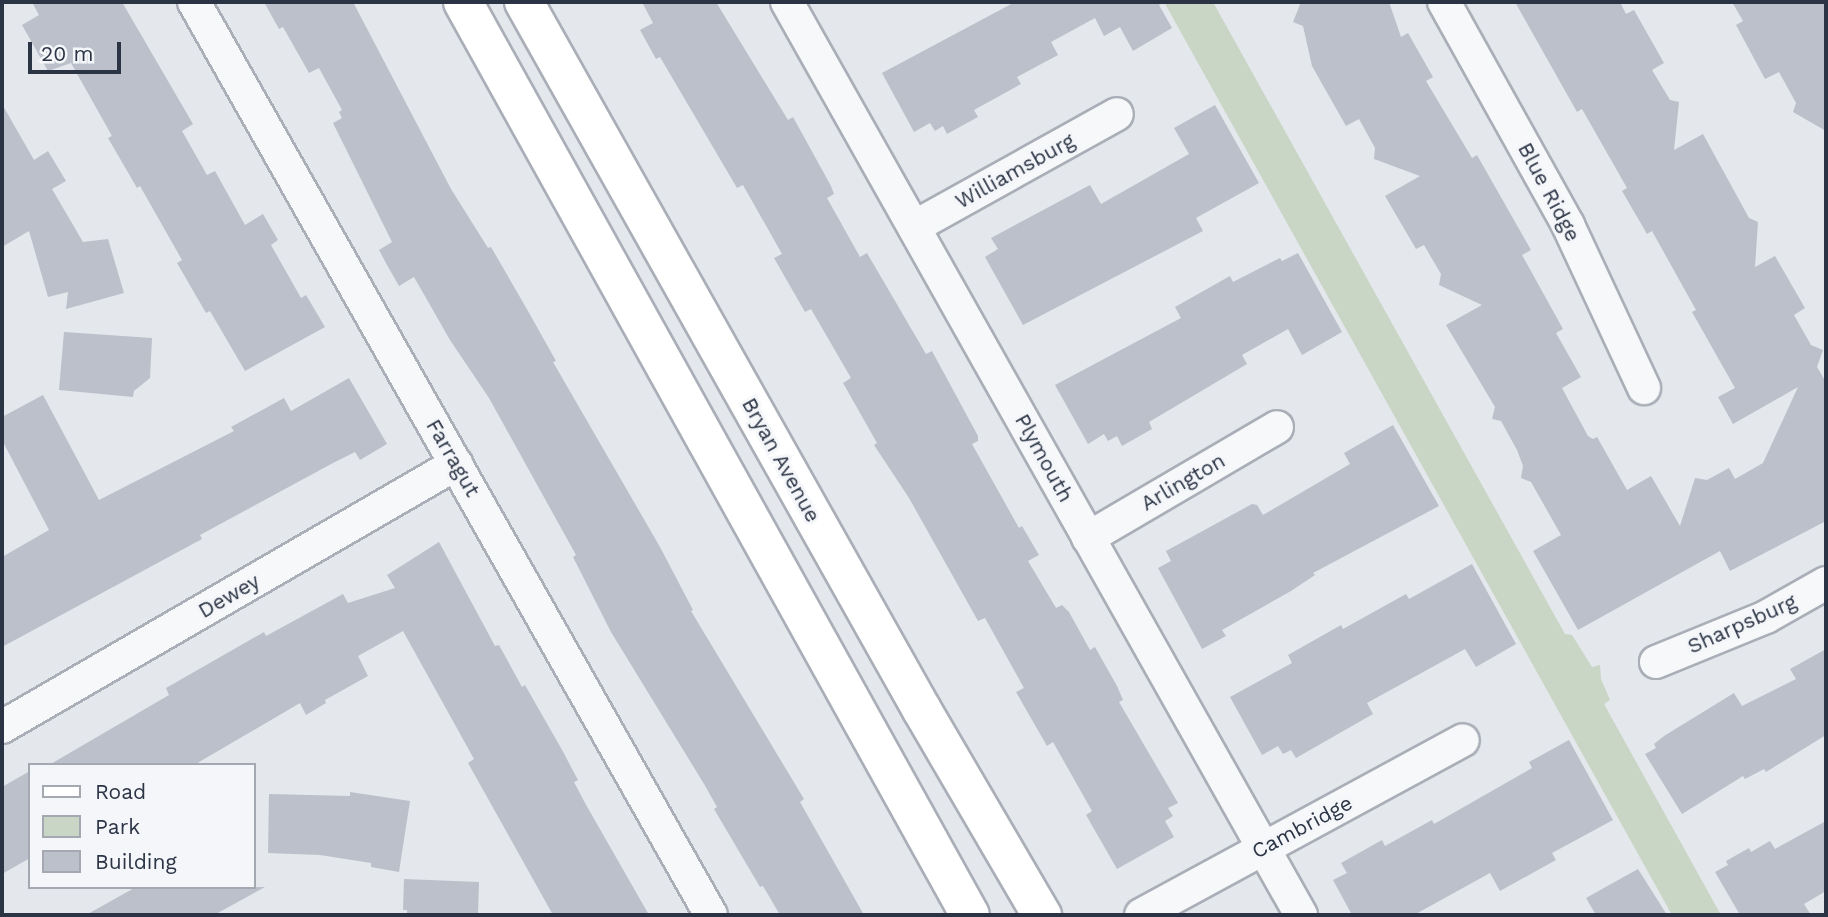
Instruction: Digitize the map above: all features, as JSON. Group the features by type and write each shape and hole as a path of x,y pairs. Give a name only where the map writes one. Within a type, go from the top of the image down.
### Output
{"main road":[{"path":"463,2 970,915"},
{"name":"Bryan Avenue","path":"524,2 922,710 1042,915"}],"street":[{"name":"Farragut","path":"194,2 711,915"},
{"name":"Plymouth","path":"787,2 1301,915"},
{"name":"Blue Ridge","path":"1444,2 1568,225 1644,388"},
{"name":"Williamsburg","path":"914,227 1117,114"},
{"name":"Arlington","path":"1088,538 1277,427"},
{"name":"Dewey","path":"2,727 456,464"},
{"name":"Sharpsburg","path":"1656,662 1766,617 1826,583"},
{"name":"Cambridge","path":"1141,915 1463,740"}],"green space":[{"path":"1164,2 1213,2 1565,634 1572,635 1592,667 1600,665 1601,679 1610,700 1604,704 1721,915 1672,915"}],"building":[{"path":"32,2 122,2 193,124 182,131 207,175 215,171 245,225 263,214 278,240 271,245 301,298 306,295 325,327 245,371 210,311 206,313 177,263 182,260 140,186 137,188 108,138 112,136 71,63 48,71 22,25 39,15"},
{"path":"264,2 353,2 451,189 488,248 491,247 528,311 556,361 553,362 660,547 693,610 691,611 804,799 800,802 864,915 780,915 763,886 760,887 714,809 717,807 704,784 611,632 573,557 576,555 489,398 450,340 414,277 399,286 387,265 379,250 392,242 333,123 342,118 339,112 342,110 319,68 309,73 283,27 279,29"},
{"path":"642,2 716,2 788,120 793,117 831,186 834,194 827,198 860,257 867,253 926,354 932,351 978,436 978,441 972,444 1019,528 1022,526 1039,555 1028,561 1056,608 1062,605 1069,612 1090,650 1095,647 1117,686 1123,700 1119,702 1178,803 1168,808 1173,816 1165,821 1174,837 1117,869 1086,815 1092,811 1053,742 1047,746 1016,692 1024,688 985,618 978,621 909,498 874,445 877,443 843,383 851,378 811,309 805,312 774,258 782,254 743,185 737,188 660,57 656,59 640,30 653,23"},
{"path":"1015,2 1165,2 1159,5 1172,28 1133,51 1120,27 1104,36 1095,18 1051,42 1058,55 1017,77 1021,84 974,110 978,117 947,134 943,126 935,131 930,123 914,132 882,73"},
{"path":"1301,2 1389,2 1401,37 1408,33 1433,77 1426,81 1472,158 1477,155 1531,250 1522,255 1563,329 1556,333 1581,377 1562,388 1588,436 1593,439 1597,437 1627,490 1651,476 1680,526 1695,478 1707,480 1729,468 1735,479 1763,463 1798,387 1733,424 1718,397 1735,388 1692,312 1696,310 1652,231 1647,234 1622,191 1627,188 1582,109 1577,112 1515,2 1620,2 1626,14 1634,10 1664,63 1652,70 1670,100 1679,102 1674,150 1703,134 1749,218 1758,222 1755,267 1775,256 1805,308 1794,315 1811,345 1823,350 1817,367 1826,382 1826,521 1730,571 1720,551 1578,630 1533,551 1561,535 1531,482 1521,478 1523,466 1517,450 1501,421 1492,419 1495,407 1446,325 1482,305 1439,285 1441,274 1424,245 1416,249 1385,196 1420,176 1374,159 1375,148 1359,119 1346,126 1312,66 1303,26 1293,22"},
{"path":"1732,2 1826,2 1826,131 1793,112 1796,103 1779,72 1765,79 1736,25 1743,21"},
{"path":"2,104 34,160 48,151 66,181 52,189 83,242 108,239 124,293 66,309 68,292 48,297 29,231 2,247"},
{"path":"1215,105 1259,183 1196,218 1203,231 1023,325 985,257 998,249 991,238 1090,185 1101,204 1189,154 1174,128"},
{"path":"1298,253 1342,332 1302,355 1288,329 1242,355 1247,364 1149,422 1152,429 1122,446 1117,436 1108,441 1104,434 1088,444 1055,385 1181,318 1175,307 1230,276 1233,282 1280,258 1282,261"},
{"path":"64,332 152,338 150,378 134,391 133,397 59,390"},
{"path":"349,378 387,444 360,460 355,452 333,463 200,535 202,539 2,647 2,557 49,530 2,440 2,417 43,395 99,500 234,431 231,427 284,398 291,411"},
{"path":"1393,425 1439,506 1313,573 1315,575 1291,591 1222,630 1226,636 1202,649 1158,568 1171,561 1166,551 1252,504 1257,505 1263,515 1350,464 1344,453"},
{"path":"439,542 495,646 499,645 522,687 525,685 561,748 578,780 574,782 585,803 649,915 553,915 468,763 474,759 403,631 358,656 368,676 325,700 326,703 306,715 300,703 197,763 52,763 169,695 166,688 264,632 266,636 343,594 348,603 395,588 387,575"},
{"path":"1472,564 1516,644 1476,667 1465,649 1367,703 1373,714 1296,758 1291,750 1283,754 1278,746 1262,755 1230,697 1292,663 1288,655 1341,625 1343,629 1406,594 1409,599"},
{"path":"1826,649 1826,735 1766,772 1764,769 1745,779 1743,776 1682,814 1645,754 1656,748 1654,744 1664,736 1734,693 1742,706 1796,679 1790,669"},
{"path":"1569,740 1613,820 1552,853 1556,860 1500,891 1490,873 1414,915 1352,915 1333,880 1347,873 1341,863 1382,840 1385,846 1432,820 1434,824 1532,768 1529,762"},
{"path":"28,772 28,859 2,874 2,787"},
{"path":"350,792 410,801 399,872 371,867 371,863 320,855 268,853 269,794 350,796"},
{"path":"1826,821 1826,891 1804,904 1811,915 1740,915 1715,872 1728,865 1726,861 1749,848 1751,852 1770,841 1775,849"},
{"path":"1638,869 1667,915 1596,915 1586,898"},
{"path":"404,879 479,882 478,915 407,915 407,910 403,910"},
{"path":"265,887 214,915 86,915 132,889"}]}
